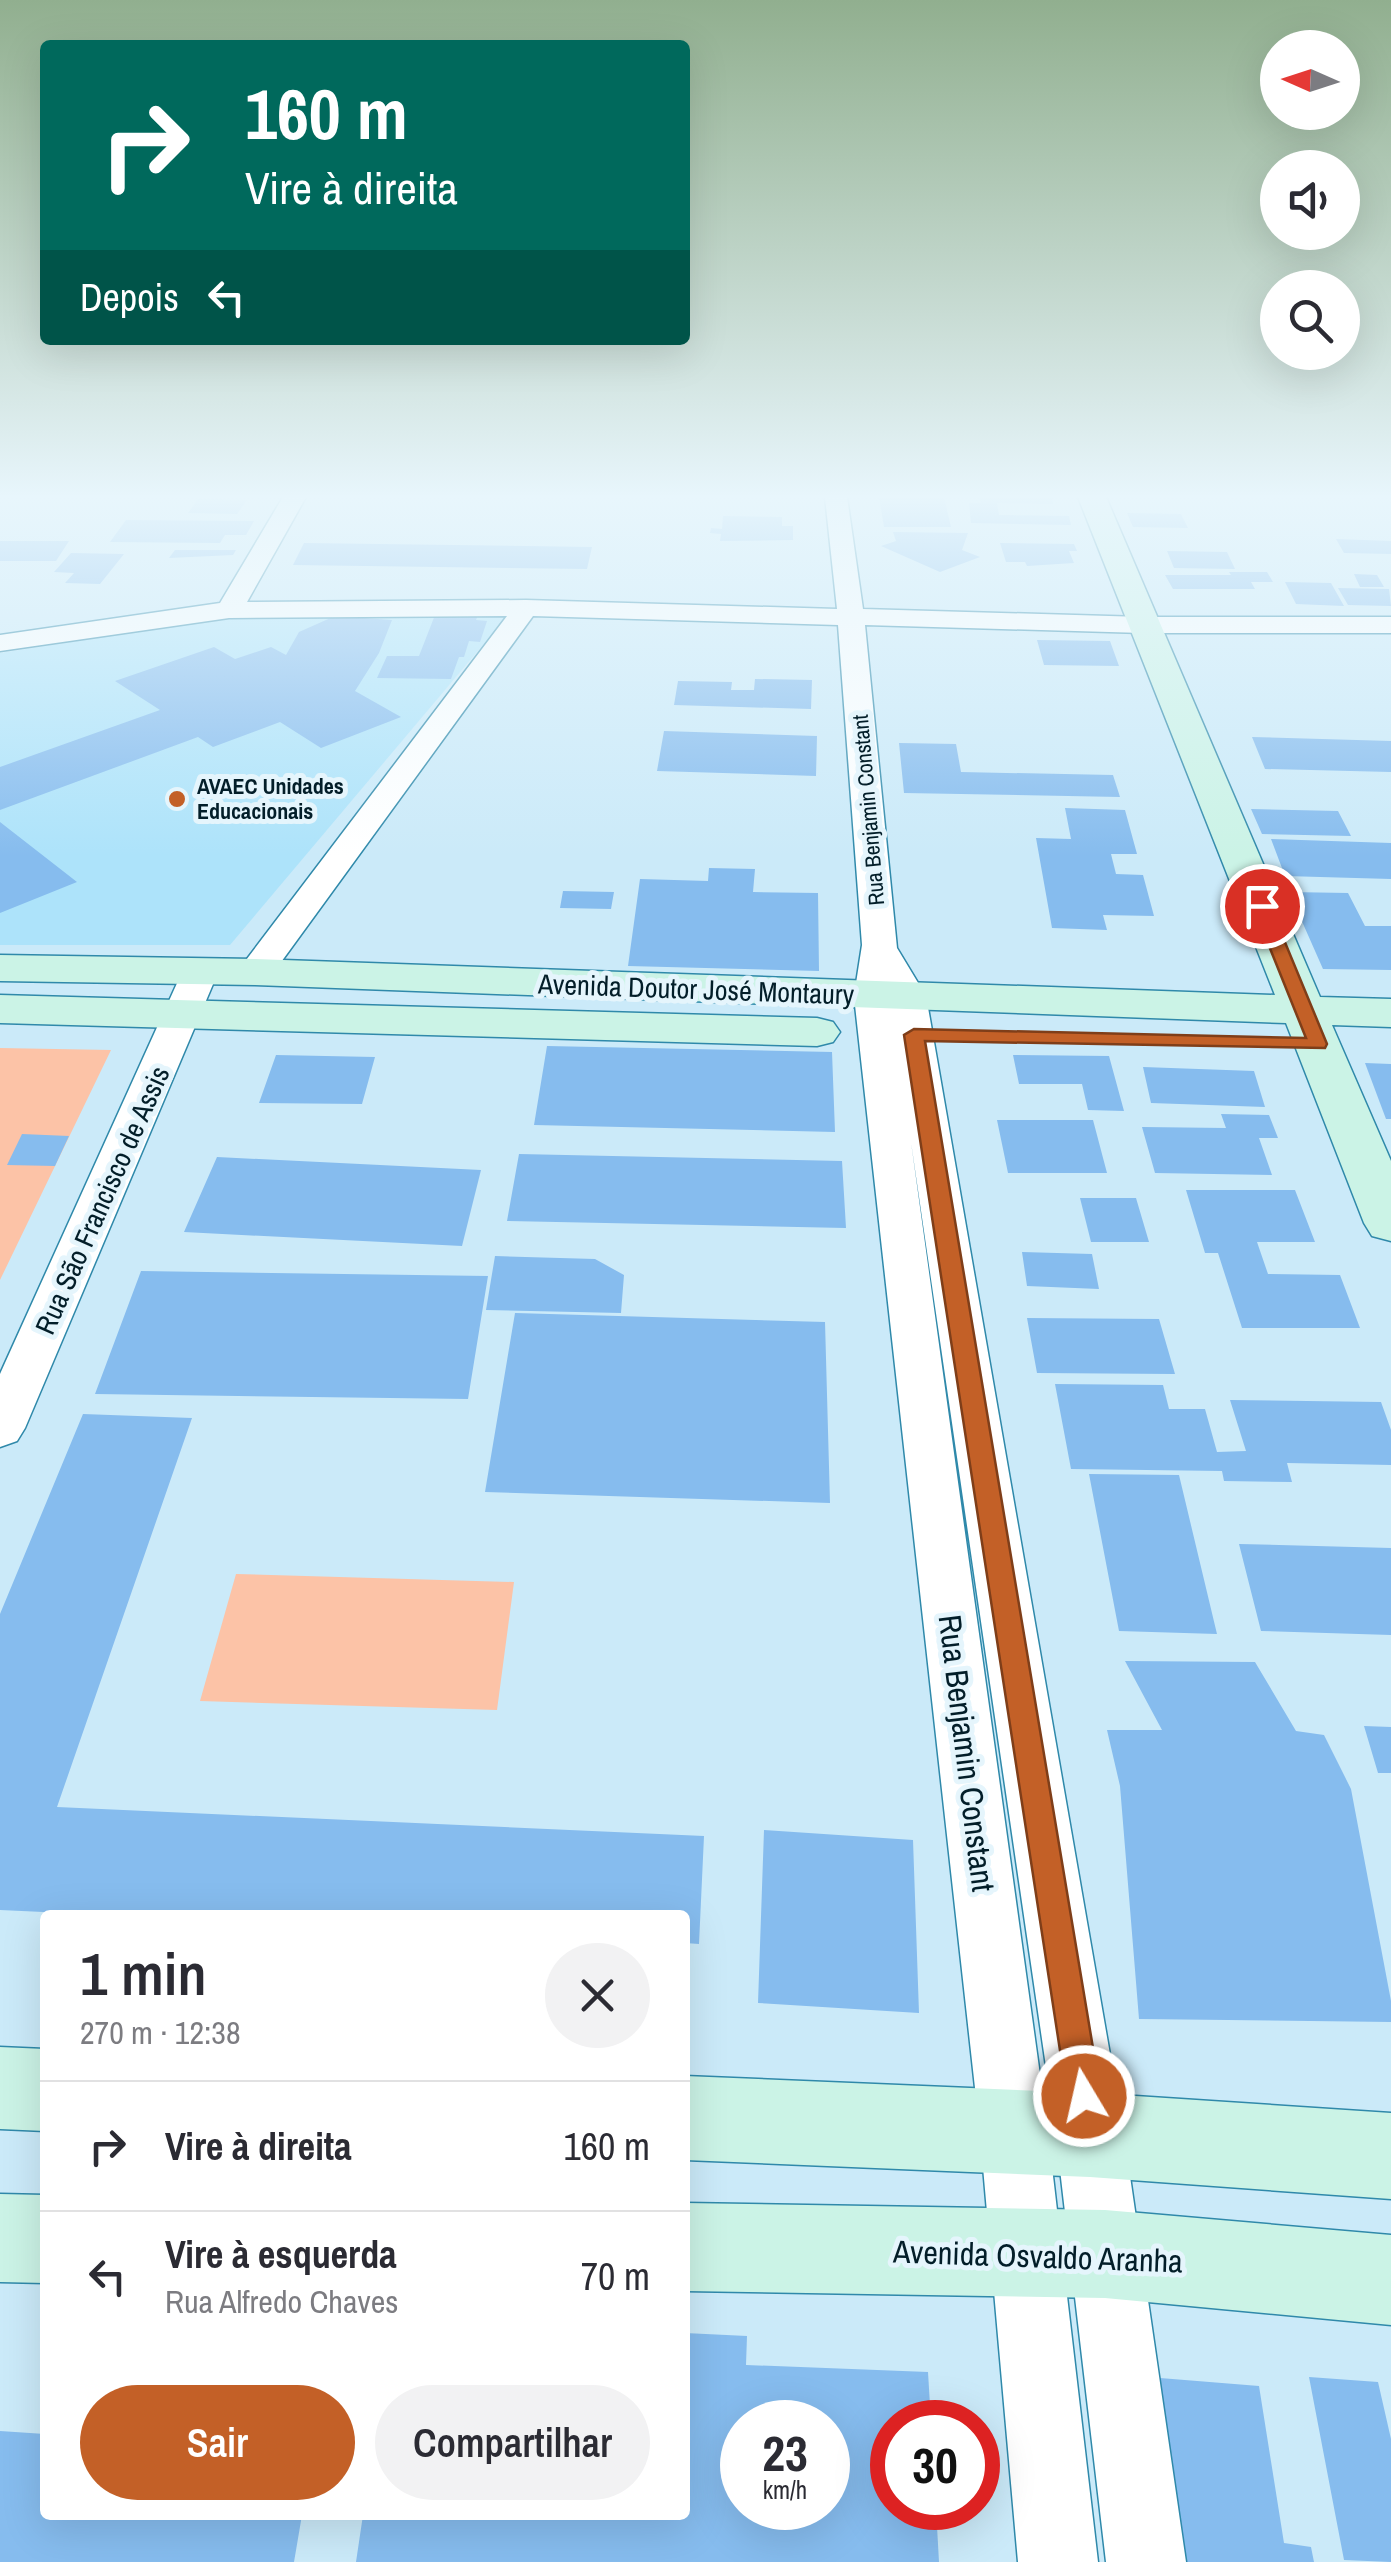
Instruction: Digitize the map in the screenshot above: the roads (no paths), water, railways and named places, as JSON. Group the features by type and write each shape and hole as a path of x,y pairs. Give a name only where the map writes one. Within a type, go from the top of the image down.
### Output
{"street":[{"path":"0,643 183,617"},
{"path":"255,972 520,617"},
{"path":"804,617 1391,625"},
{"path":"1140,617 1391,1223"},
{"name":"Rua Benjamin Constant","path":"851,618 890,1001 1066,2253 1058,2562"},
{"name":"Avenida Doutor José Montaury","path":"0,968 193,991 890,1001"},
{"name":"Avenida Doutor José Montaury","path":"0,1009 193,991 255,972 890,1001 1312,1028 1391,1045"},
{"name":"Rua São Francisco de Assis","path":"0,1428 193,991"},
{"name":"Rua Benjamin Constant","path":"890,1001 1066,2253 1146,2562"},
{"name":"Avenida Doutor José Montaury","path":"1312,1028 1391,1013"},
{"path":"0,2088 40,2090"},
{"path":"690,2118 1052,2134 1391,2156"},
{"path":"0,2238 40,2238"},
{"name":"Avenida Osvaldo Aranha","path":"690,2247 1066,2253 1391,2280"}],"place":[{"name":"AVAEC Unidades Educacionais","path":"177,799"}]}
